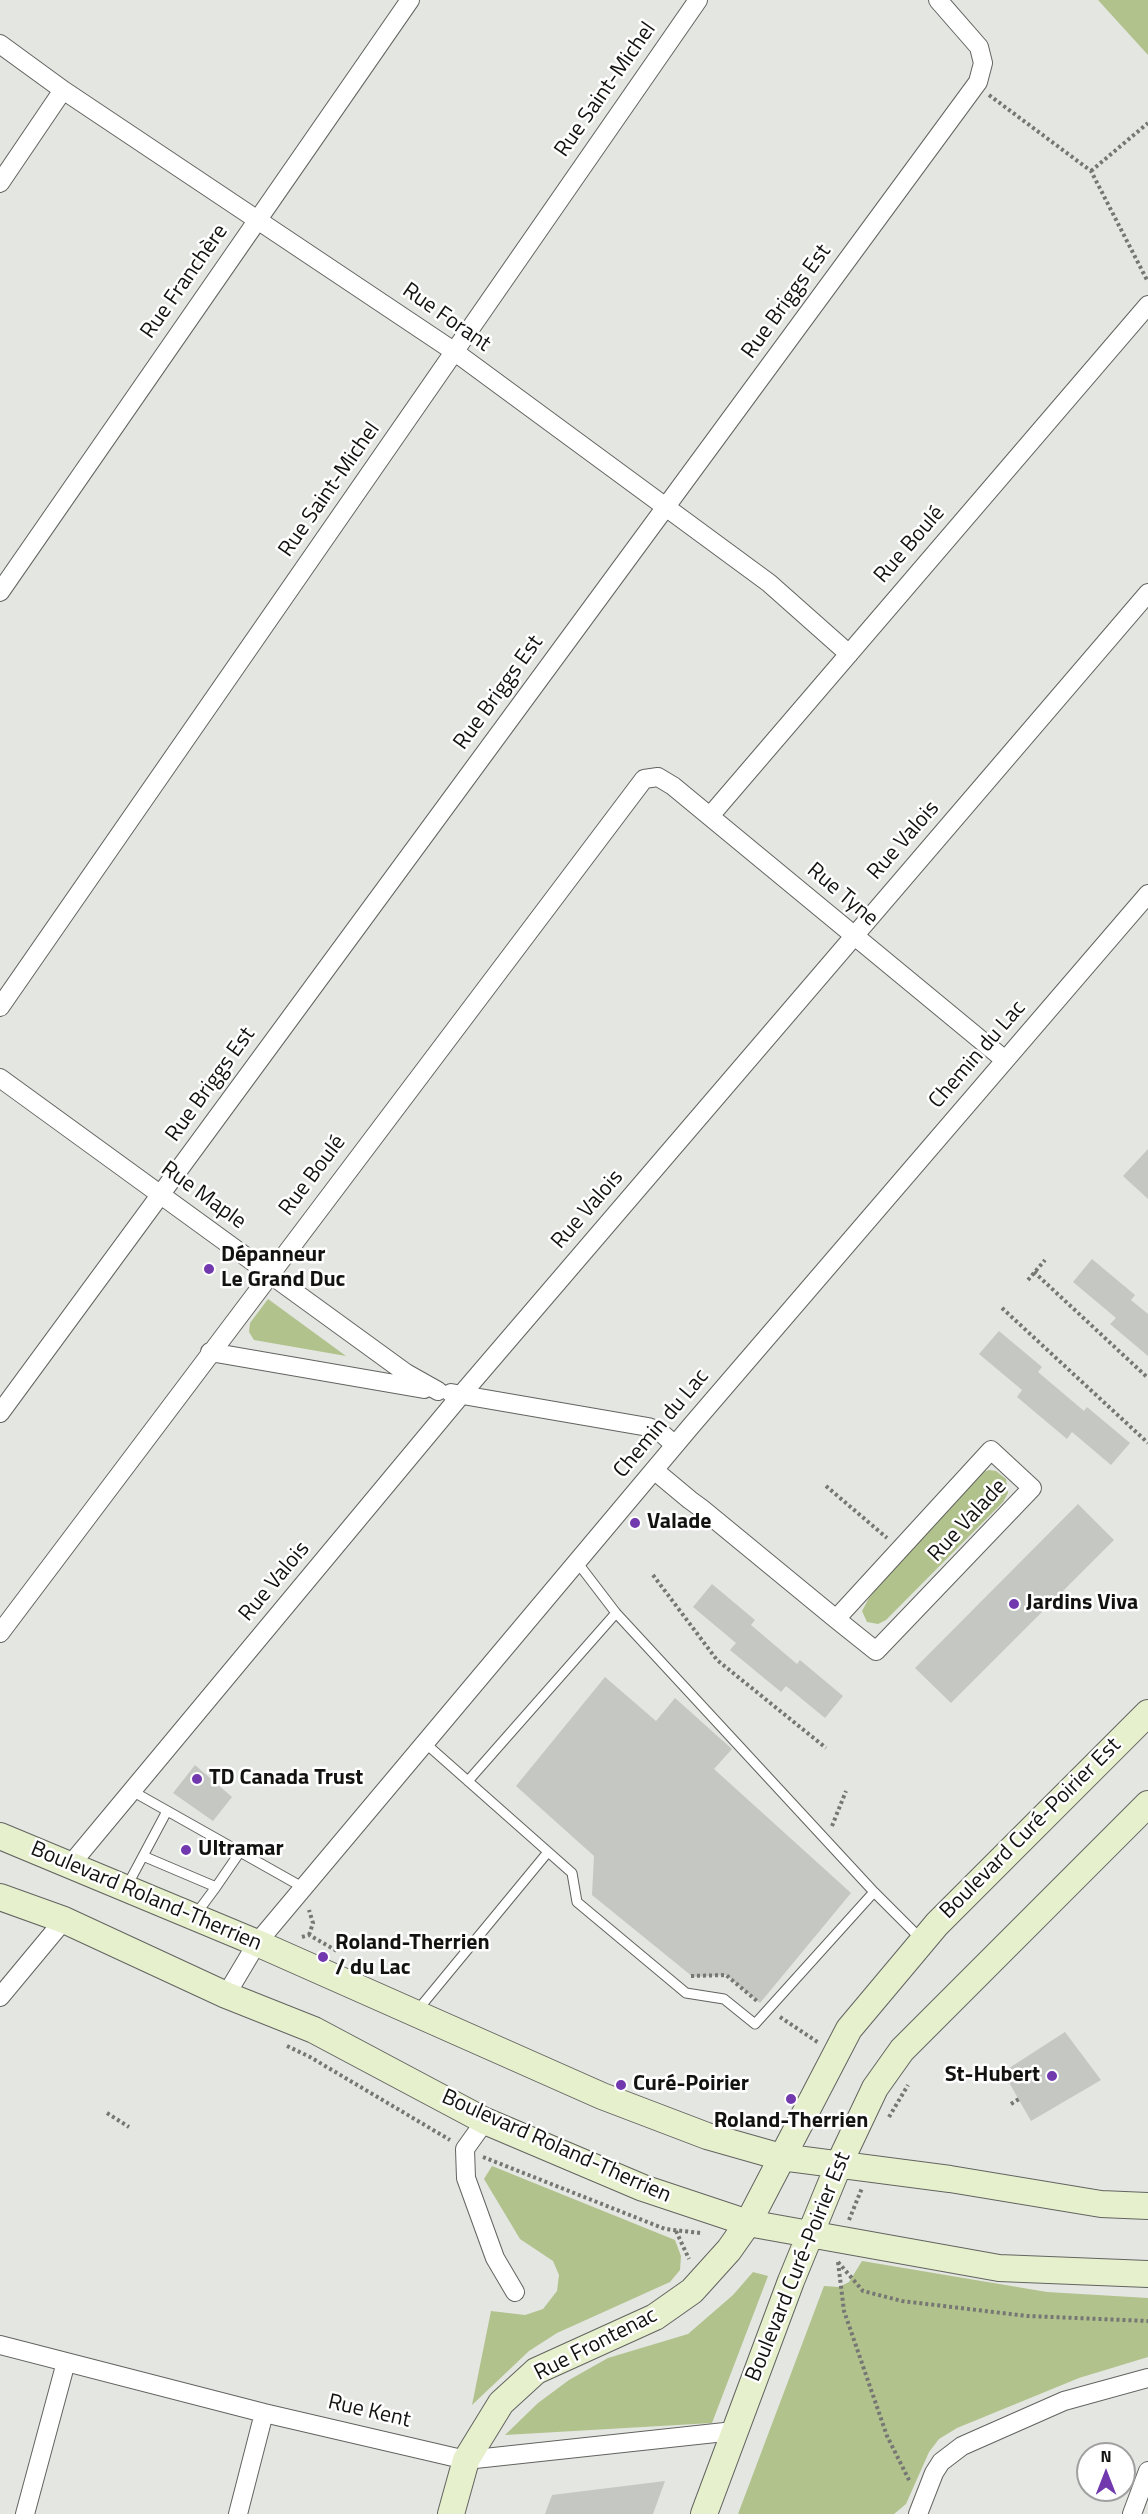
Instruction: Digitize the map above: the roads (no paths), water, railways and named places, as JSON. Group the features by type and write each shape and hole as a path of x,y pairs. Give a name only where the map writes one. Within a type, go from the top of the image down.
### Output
{"main road":[{"name":"Boulevard Curé-Poirier Est","path":"748,2223 849,2029 922,1941 1148,1713"},
{"name":"Boulevard Curé-Poirier Est","path":"704,2514 734,2431 839,2164 875,2088 902,2050 1148,1804"},
{"name":"Boulevard Roland-Therrien","path":"0,1836 257,1943 602,2096 707,2136 781,2157 1101,2204 1148,2206"},
{"name":"Boulevard Roland-Therrien","path":"0,1896 64,1920 226,1995 314,2030 485,2121 643,2188 748,2223 812,2235 839,2250 999,2268 1148,2274"},
{"name":"Rue Frontenac","path":"451,2514 466,2460 501,2403 536,2372 655,2317 692,2291 729,2250 748,2223"}],"street":[{"name":"Rue Franchère","path":"0,592 410,0"},
{"name":"Rue Saint-Michel","path":"0,1007 698,0"},
{"name":"Rue Briggs Est","path":"0,1413 978,82 983,63 979,47 938,0"},
{"name":"Rue Forant","path":"0,44 63,90 455,352 770,582 849,654"},
{"path":"0,183 63,90"},
{"name":"Rue Boulé","path":"710,816 1148,305"},
{"name":"Rue Valois","path":"71,1864 461,1395 1148,593"},
{"name":"Rue Tyne","path":"644,779 651,777 664,779 1005,1060"},
{"name":"Rue Boulé","path":"0,1633 644,779"},
{"name":"Chemin du Lac","path":"226,1995 257,1943 675,1445 1148,894"},
{"name":"Rue Maple","path":"0,1078 412,1378 438,1391"},
{"name":"Rue Maple","path":"210,1352 648,1427 659,1431 675,1445"},
{"name":"Rue Valade","path":"654,1470 836,1619 876,1651 1032,1488 991,1450 836,1619"},
{"path":"0,1996 64,1920"},
{"path":"485,2121 465,2150 466,2178 495,2258 515,2292"},
{"name":"Rue Kent","path":"0,2345 264,2413 466,2460 734,2431"},
{"path":"26,2514 66,2362"},
{"path":"918,2514 934,2473 941,2462 962,2446 1064,2401 1148,2378"},
{"path":"238,2514 264,2413"},
{"path":"1132,2514 1148,2471"}],"lane":[{"path":"577,1562 616,1613 922,1941"},
{"path":"468,1781 616,1613"},
{"path":"425,1743 572,1873 577,1902 686,1993 724,1999 755,2024 874,1892"},
{"path":"132,1791 304,1888"},
{"path":"127,1887 167,1811"},
{"path":"194,1916 240,1852"},
{"path":"416,2013 548,1852"},
{"path":"143,1856 216,1887"}],"place":[{"name":"Dépanneur Le Grand Duc","path":"209,1269"},
{"name":"Valade","path":"635,1523"},
{"name":"Jardins Viva","path":"1014,1604"},
{"name":"TD Canada Trust","path":"197,1779"},
{"name":"Ultramar","path":"186,1850"},
{"name":"Roland-Therrien / du Lac","path":"323,1957"},
{"name":"St-Hubert","path":"1052,2076"},
{"name":"Curé-Poirier","path":"621,2085"},
{"name":"Roland-Therrien","path":"791,2099"}]}
